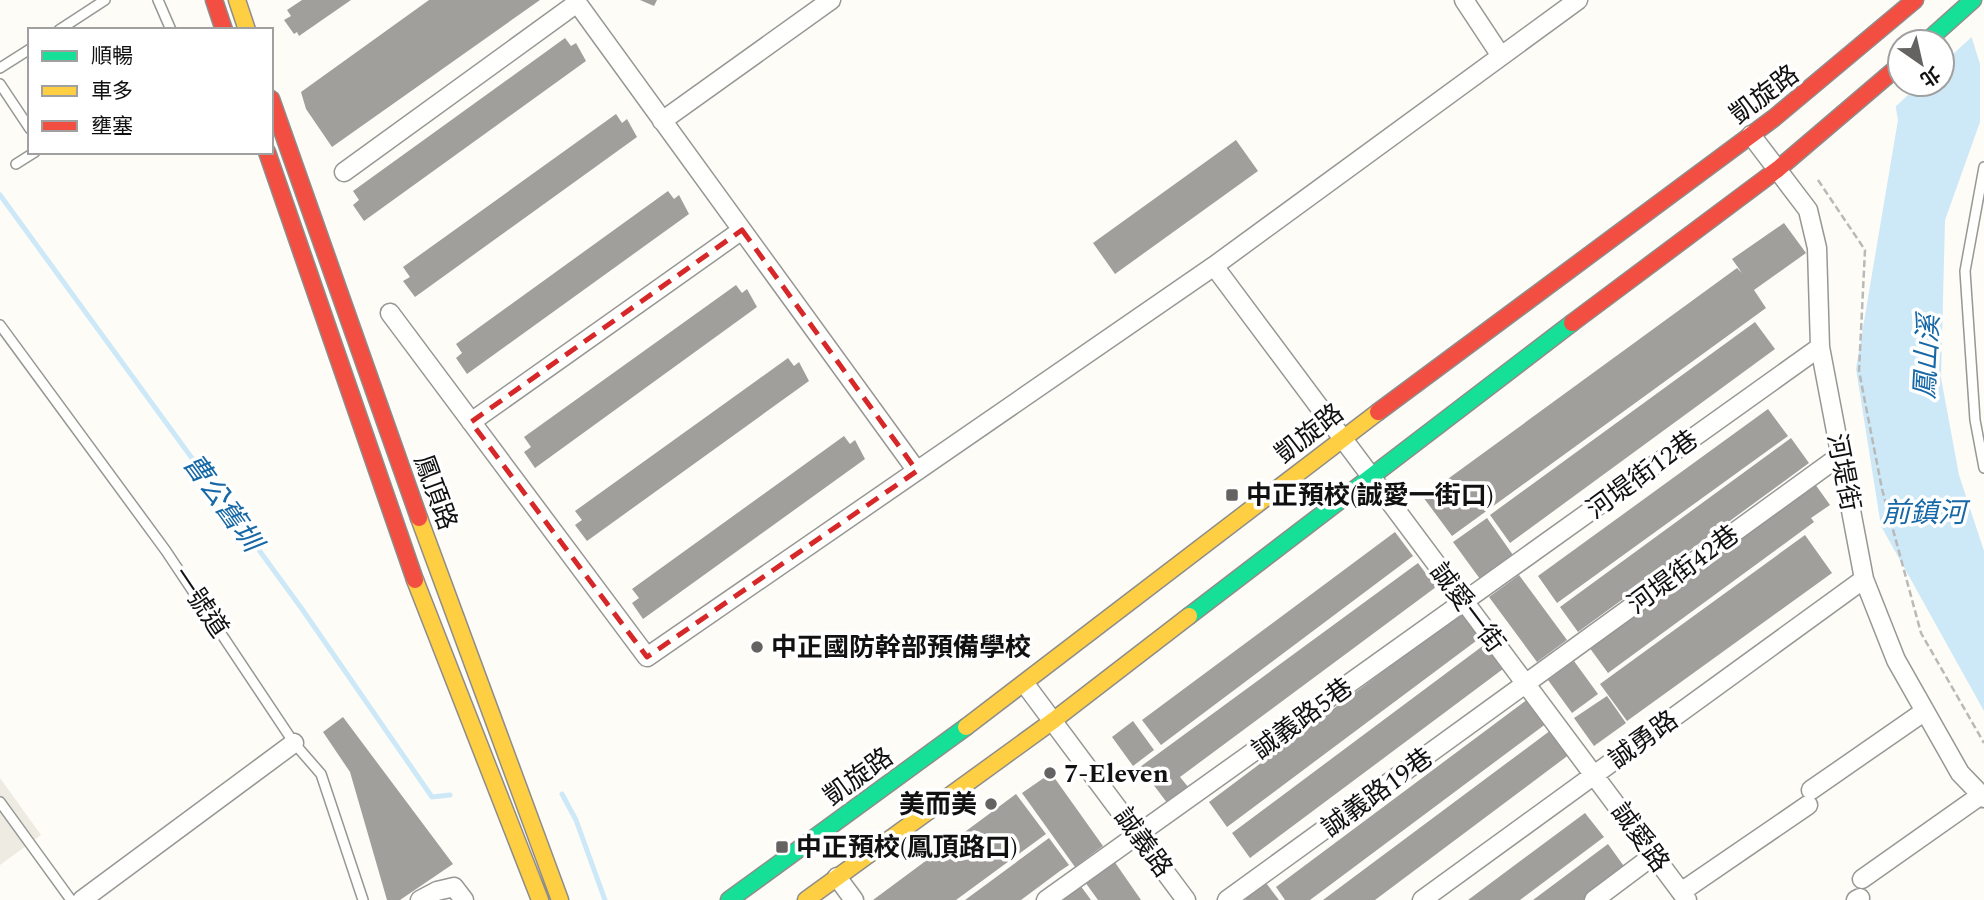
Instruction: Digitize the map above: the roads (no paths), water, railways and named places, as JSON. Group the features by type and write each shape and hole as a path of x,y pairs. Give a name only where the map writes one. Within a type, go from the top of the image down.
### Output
{"street":[{"path":"214,0 223,28"},
{"path":"237,0 246,28"},
{"path":"663,121 831,0"},
{"path":"1464,0 1501,56"},
{"path":"390,313 647,657 1214,266 1577,0"},
{"name":"凱旋路","path":"730,900 1025,684 1341,439 1751,135 1822,80 1915,0"},
{"path":"1942,28 1973,0"},
{"path":"344,172 576,1 917,471"},
{"path":"806,900 1054,720 1369,476 1778,169 1886,77"},
{"name":"鳳頂路","path":"273,105 411,495 560,900"},
{"name":"河堤街","path":"1751,135 1808,210 1814,235 1821,347 1864,579 1896,660 1960,773 1982,796"},
{"name":"鳳頂路","path":"268,154 416,581 540,900"},
{"path":"471,422 742,230"},
{"name":"誠愛一街","path":"1214,266 1341,439 1595,774"},
{"name":"河堤街12巷","path":"1465,602 1821,347"},
{"name":"河堤街42巷","path":"1526,683 1841,455"},
{"name":"誠勇路","path":"1422,900 1864,579"},
{"name":"誠義路5巷","path":"1046,900 1465,602"},
{"name":"誠義路19巷","path":"1227,900 1526,683"},
{"name":"誠義路","path":"1025,684 1186,900"},
{"path":"1684,896 1810,797 1925,712"},
{"path":"82,900 294,743"},
{"name":"誠愛路","path":"1595,774 1684,896"},
{"path":"1862,878 1982,796"},
{"path":"1594,900 1654,855"},
{"path":"837,877 853,900"},
{"path":"420,900 437,891 454,887 464,900"}],"lane":[{"path":"62,28 105,0"},
{"path":"158,0 170,28"},
{"path":"0,68 28,50"},
{"path":"0,83 28,126"},
{"path":"16,164 33,154"},
{"path":"1984,167 1965,271 1975,420 1984,468"},
{"name":"一號道","path":"0,325 166,551 294,743 321,774 363,900"},
{"path":"0,802 71,900"}],"water":[{"name":"前鎮河","path":"1877,0 1960,0 1980,64 1980,122 1945,220 1941,378 1959,475 1984,551 1984,711 1881,526 1856,369 1898,120 1894,98 1956,98 1956,28 1886,28 1886,51"}],"waterway":[{"name":"曹公舊圳","path":"0,195 302,609 432,797 450,795"},
{"name":"曹公舊圳","path":"562,794 576,820 605,900"}],"place":[{"name":"中正預校(誠愛一街口)","path":"1232,495"},
{"name":"中正國防幹部預備學校","path":"757,647"},
{"name":"7-Eleven","path":"1050,773"},
{"name":"美而美","path":"991,804"},
{"name":"中正預校(鳳頂路口)","path":"782,847"}],"water label":[{"name":"鳳山溪","path":"1926,357"}]}
